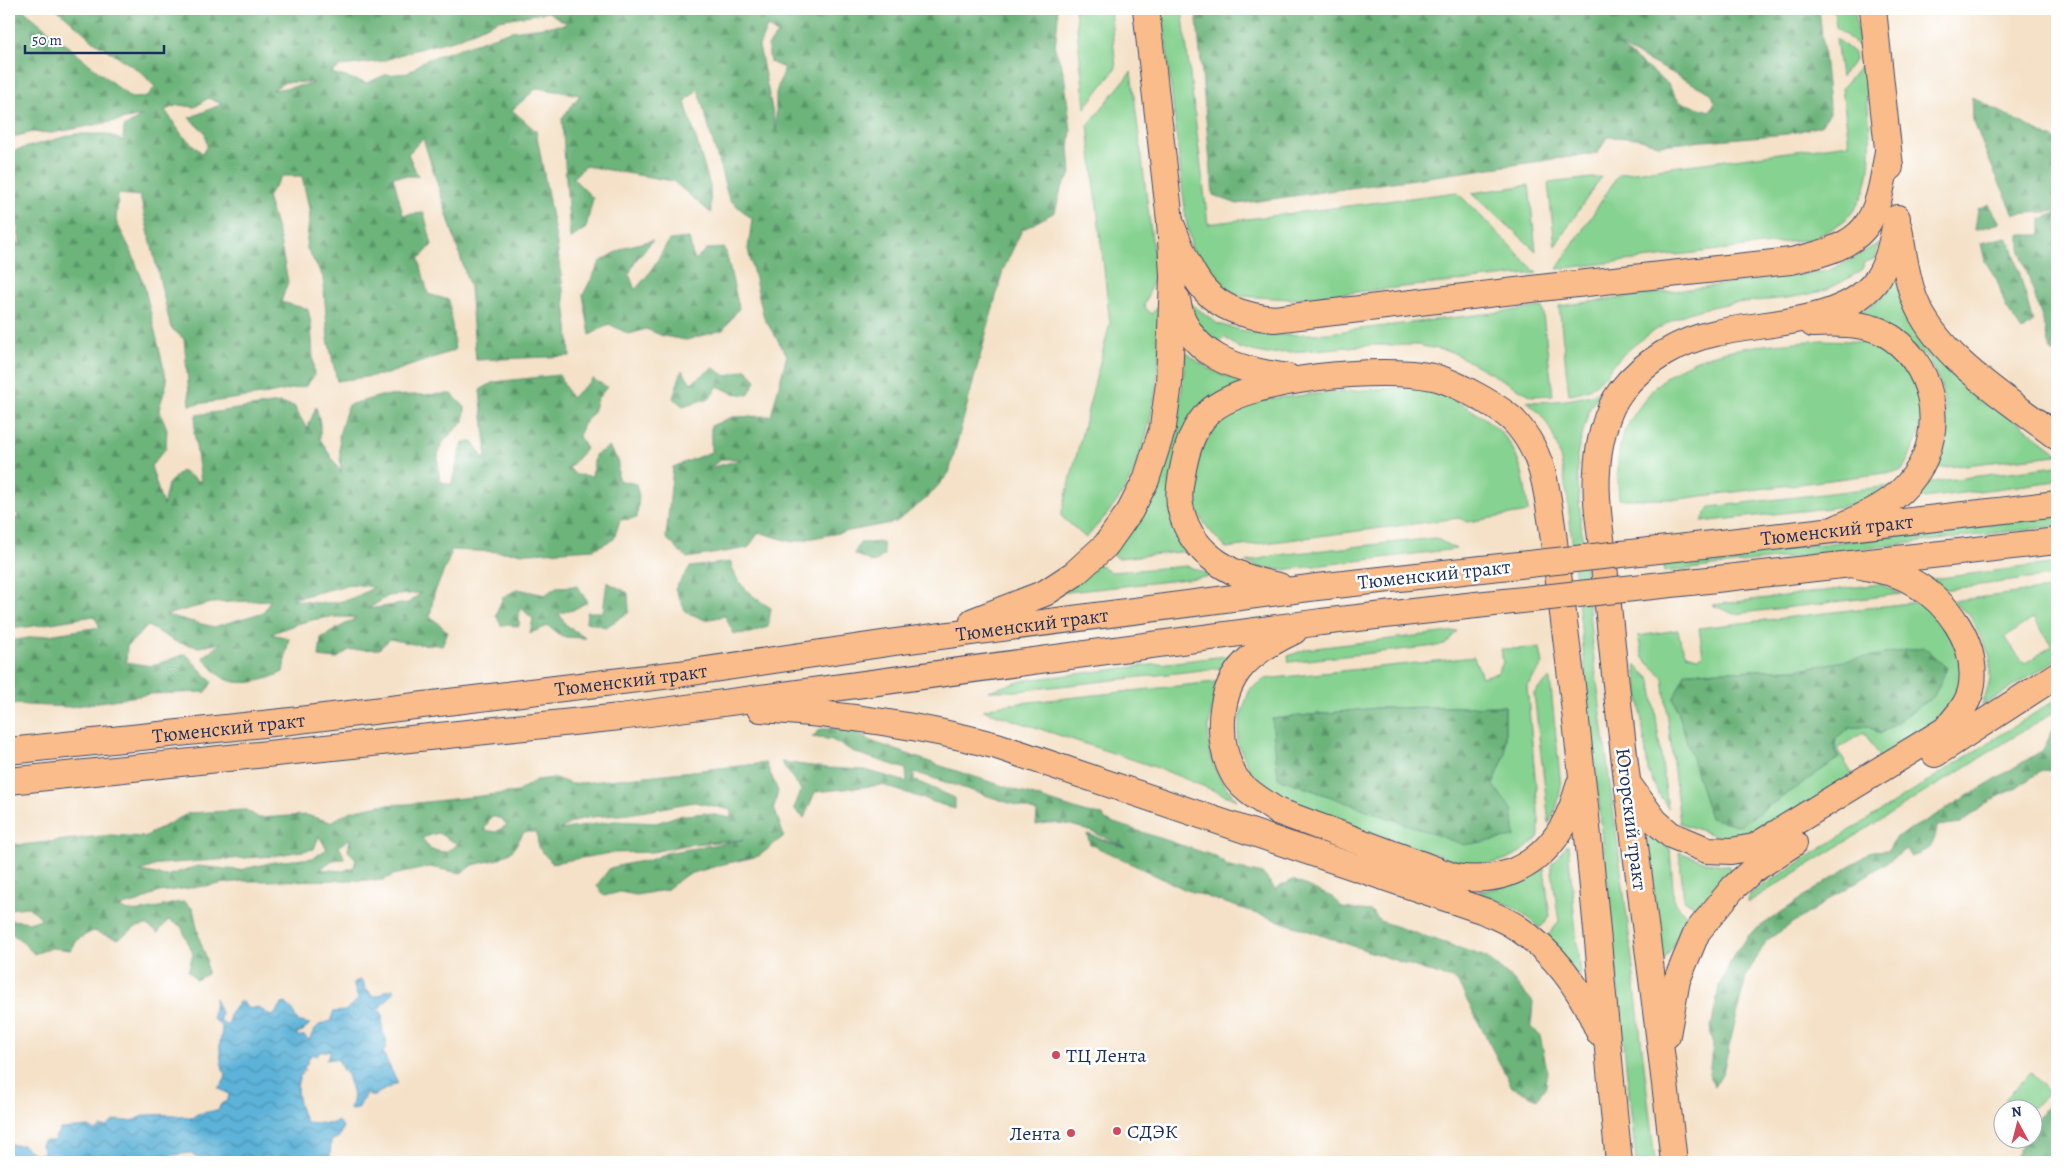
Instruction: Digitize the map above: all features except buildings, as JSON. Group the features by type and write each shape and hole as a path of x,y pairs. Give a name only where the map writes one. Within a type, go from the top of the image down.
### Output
{"main road":[{"path":"895,642 969,622 1045,593 1074,574 1106,545 1130,511 1146,480 1163,427 1169,383 1173,276 1170,221 1146,9"},
{"path":"1873,9 1897,218 1914,299 1935,337 1953,356 2057,437"},
{"path":"1170,221 1188,268 1206,292 1235,312 1274,320 1549,287 1791,261 1823,254 1848,243 1866,227 1877,207 1888,151"},
{"path":"1757,326 1831,313 1859,298 1875,283 1884,268 1897,218"},
{"path":"1173,276 1179,311 1191,335 1207,352 1235,366 1264,374 1302,379"},
{"path":"1757,326 1827,324 1856,326 1882,332 1901,344 1917,362 1926,381 1932,408 1932,431 1922,464 1899,494 1878,509 1837,528"},
{"name":"Югорский тракт","path":"1674,1162 1626,781 1596,476 1599,445 1606,422 1619,393 1641,369 1682,344 1713,333 1757,326"},
{"path":"1317,587 1277,586 1244,578 1225,569 1202,550 1191,535 1180,509 1180,484 1187,448 1198,424 1212,410 1239,395 1302,379 1402,373 1435,377 1463,388 1513,420 1534,449 1544,478 1553,534 1582,773 1618,1162"},
{"name":"Тюменский тракт","path":"9,751 291,721 679,674 895,642 1317,587 2057,504"},
{"name":"Тюменский тракт","path":"9,781 620,717 1321,622 2057,541"},
{"path":"1626,781 1655,821 1671,835 1707,850 1731,851 1754,847 1945,730 1964,708 1972,685 1972,658 1952,616 1933,596 1913,582 1889,572 1852,564"},
{"path":"1321,622 1295,630 1274,640 1238,670 1222,710 1225,754 1236,778 1254,795 1277,810 1455,877 1475,880 1503,875 1530,864 1546,851 1567,822 1576,798 1582,773"},
{"path":"1667,1099 1667,1037 1677,980 1697,932 1733,888 1753,870 1772,857 2057,676"},
{"path":"620,717 744,708 818,712 954,734 997,746 1475,908 1515,926 1554,958 1574,984 1590,1010 1607,1053"}],"green space":[{"path":"9,9 22,9 131,98 147,97 155,87 141,72 95,42 57,9 1057,9 1055,49 1064,73 1071,131 1069,147 1071,174 1061,189 1055,212 1022,230 1003,270 949,473 927,498 896,522 792,542 759,532 748,548 687,558 666,538 673,467 711,452 711,426 732,417 771,416 787,355 764,318 748,249 752,219 729,199 698,89 685,102 710,186 711,213 673,181 585,166 573,178 593,198 586,228 570,239 562,118 580,95 537,88 512,110 536,131 557,244 570,356 476,360 470,288 423,138 408,154 418,176 393,176 403,215 424,213 432,245 419,259 428,294 449,300 455,350 387,374 337,381 328,339 323,277 306,247 310,213 302,176 282,176 267,197 279,236 288,282 281,302 308,309 311,324 314,376 306,386 268,394 190,405 184,339 171,328 140,196 118,194 116,221 132,253 144,285 167,382 159,409 167,429 166,448 151,466 163,506 168,484 181,471 201,482 194,432 196,415 279,403 294,406 307,429 316,407 320,424 320,439 341,473 339,435 348,405 381,396 452,394 465,407 464,422 440,447 438,460 440,481 451,485 463,442 473,442 485,461 486,446 480,390 494,382 559,375 571,398 593,379 607,387 597,399 593,412 582,426 579,436 586,449 569,468 576,475 592,476 595,455 609,447 618,460 618,480 636,484 639,496 637,518 620,520 614,539 594,549 529,553 450,550 451,554 434,594 430,616 448,632 442,645 413,644 390,639 379,649 349,650 336,659 319,657 321,638 356,618 334,617 312,620 271,634 289,638 283,672 260,681 242,683 234,682 219,675 203,657 222,643 199,647 176,642 148,626 127,646 126,662 151,666 186,654 212,682 206,692 150,694 69,707 9,704 9,641 100,627 94,616 27,627 9,628 9,523 18,516 9,506 9,235 21,246 15,216 9,205 9,152 75,134 107,134 123,141 124,127 142,116 52,133 33,132 9,138","holes":["548,12 568,24 511,31 425,60 408,73 385,75 367,83 331,73 341,66 383,61 411,51 457,39 499,20","767,27 777,34 768,46 770,62 784,68 776,93 776,129 759,46","285,82 313,84 272,90","208,98 222,104 189,118 205,132 207,147 202,153 182,135 165,110 178,105 195,107","722,459 740,460 709,468","352,584 374,587 344,601 315,603 292,599","421,593 408,603 368,609 388,596","270,600 264,612 214,627 165,615 211,603"]},
{"path":"1075,9 1110,9 1116,68 1085,108"},
{"path":"1162,9 1182,9 1208,224 1457,192 1537,273 1290,299 1239,296 1223,287 1206,271 1193,254 1186,220"},
{"path":"1196,9 1819,9 1830,113 1820,126 1787,134 1658,145 1638,138 1607,137 1598,153 1237,204 1213,195","holes":["1618,45 1711,93 1715,102 1710,111 1679,102 1668,84"]},
{"path":"1834,9 1855,9 1859,47 1836,27"},
{"path":"1836,38 1854,53 1855,60 1841,77"},
{"path":"1863,63 1870,143 1866,184 1860,201 1849,216 1837,226 1813,239 1557,269 1619,174 1849,144 1842,88"},
{"path":"1131,72 1156,272 1144,306 1151,314 1161,304 1158,374 1150,421 1136,466 1118,500 1086,538 1061,516 1110,323 1088,125"},
{"path":"1972,97 2057,141 2057,211 2014,214 1973,120"},
{"path":"1601,177 1555,246 1548,183"},
{"path":"1529,185 1536,251 1472,193"},
{"path":"1989,204 2000,223 1975,230 1978,209"},
{"path":"2057,213 2057,355 2050,351 2043,321 2020,251 2020,235 2041,235 2041,219"},
{"path":"2006,237 2012,246 2033,322 2022,331 2006,307 1997,280 1985,261 1981,243"},
{"path":"689,238 694,261 707,249 725,248 739,308 723,330 686,340 663,336 646,329 629,334 609,324 590,335 583,295 600,262 625,247 653,240 636,260 629,274 635,290 652,270 669,240"},
{"path":"1879,243 1875,259 1864,262 1862,270 1827,289 1780,299 1712,307 1679,317 1631,348 1602,379 1589,389 1569,394 1559,306 1827,271 1847,262"},
{"path":"1897,278 1910,316 1926,344 1943,365 2057,452 2057,455 1937,468 1945,446 1946,414 1941,385 1927,357 1859,313 1880,300"},
{"path":"1190,303 1218,324 1253,333 1290,335 1328,333 1542,307 1553,395 1532,396 1452,352 1417,345 1371,345 1267,354 1239,348 1224,337 1219,344 1195,321"},
{"path":"1822,340 1853,341 1871,344 1893,355 1910,374 1919,397 1921,421 1917,440 1902,471 1679,499 1619,499 1618,461 1622,438 1634,415 1658,384 1675,371 1694,361 1714,354 1757,346"},
{"path":"1186,352 1213,371 1244,382 1182,439 1191,551 1118,558 1109,552 1169,447 1181,396"},
{"path":"713,368 726,376 747,369 756,381 748,395 732,393 718,386 710,398 683,406 673,398 682,370 691,383"},
{"path":"1428,387 1484,418 1503,435 1510,444 1521,468 1528,512 1467,522 1459,518 1226,548 1202,520 1195,501 1194,491 1194,479 1199,458 1204,445 1216,426 1226,416 1243,405 1277,398"},
{"path":"1600,392 1589,410 1577,455 1579,501 1592,643 1628,925 1655,1162 1636,1162 1568,502 1560,456 1553,434 1541,415 1526,401 1564,400"},
{"path":"2057,466 2057,481 1916,499 1923,483"},
{"path":"1890,486 1878,496 1856,505 1701,522 1710,507"},
{"path":"2057,516 2057,526 1664,572 1663,563"},
{"path":"1435,538 1456,549 1281,570 1265,569 1246,562 1278,555"},
{"path":"883,542 884,555 874,563 854,554 860,543"},
{"path":"731,562 740,583 758,600 771,608 768,627 750,633 734,634 725,616 705,620 686,612 675,589 690,567"},
{"path":"1097,563 1111,572 1187,566 1214,576 1060,593"},
{"path":"2057,563 2057,575 1942,590 1924,580"},
{"path":"607,582 628,593 629,612 606,627 586,622 587,612 603,612"},
{"path":"1880,584 1901,594 1734,614 1712,605"},
{"path":"578,586 587,602 573,610 559,613 565,624 585,638 562,637 548,626 530,633 533,619 520,607 519,626 501,625 496,615 503,597 518,589 545,595 556,587"},
{"path":"2057,588 2057,659 1982,706 1990,680 1990,656 1970,616 1952,601","holes":["2033,618 2052,646 2024,664 2005,637"]},
{"path":"1917,602 1935,615 1951,636 1961,657 1962,680 1955,701 1944,717 1881,760 1864,732 1837,749 1854,777 1753,835 1730,841 1680,823 1663,677 1643,658 1638,636 1678,630 1681,644 1687,654 1697,657 1703,655 1699,628","holes":["1947,668 1933,696 1880,734 1869,726 1850,728 1836,738 1835,749 1839,758 1711,818 1674,698 1686,672"]},
{"path":"1457,631 1445,645 1289,662 1288,656 1307,649"},
{"path":"1923,647 1947,668 1934,696 1880,734 1869,726 1850,728 1836,738 1835,749 1839,758 1740,826 1710,818 1674,698 1686,672 1799,669"},
{"path":"1540,648 1543,664 1527,686 1539,837 1515,855 1499,862 1469,865 1281,804 1253,778 1237,741 1240,717 1250,689 1265,679 1474,657 1482,677 1497,673 1503,663 1501,649","holes":["1505,706 1505,754 1493,785 1272,719 1376,708"]},
{"path":"1242,654 1229,667 1016,691 988,691 1026,680"},
{"path":"1635,665 1651,680 1668,808 1657,791 1648,770"},
{"path":"1550,678 1561,787 1557,806 1549,824 1534,693"},
{"path":"1224,681 1218,692 1211,715 1209,727 1210,752 1218,775 1237,800 1161,769 983,710 1002,705"},
{"path":"2057,699 2057,710 1747,903 1750,894"},
{"path":"1505,706 1505,754 1493,785 1512,809 1515,837 1464,845 1278,778 1272,719 1376,708"},
{"path":"850,727 868,740 941,766 1087,813 1103,815 1105,820 1214,856 1230,867 1263,874 1275,889 1293,880 1334,898 1342,908 1371,911 1380,921 1486,957 1511,978 1533,1002 1531,1026 1540,1036 1547,1069 1546,1086 1537,1099 1512,1087 1457,981 1184,889 1090,844 1087,834 1125,847 1082,828 1059,823 1036,825 1037,812 914,772 914,780 955,798 955,809 882,785 815,792 804,818 794,809 801,790 781,762 827,768 865,770 907,782 906,769 856,753 832,740 812,737 821,729"},
{"path":"2057,728 2057,776 2052,771 2042,770 2017,788 1991,800 1961,823 1937,826 1933,843 1923,852 1911,856 1907,849 1767,940 1746,976 1723,1072 1714,1087 1709,1073 1713,1045 1710,1034 1719,987 1735,952 1752,932 1872,851 1888,850 1896,837 2043,750 2053,730"},
{"path":"766,763 778,791 774,808 784,836 759,856 686,875 666,890 636,895 620,892 604,896 597,885 610,868 650,860 666,853 743,840 691,844 652,852 611,853 552,863 538,847 537,832 524,832 512,851 498,859 473,865 461,873 430,867 393,875 384,880 243,881 159,892 138,902 119,907 127,910 143,911 185,902 193,909 200,941 206,957 207,974 196,980 188,971 193,954 181,926 168,920 158,933 147,925 136,927 118,939 93,931 78,939 71,950 51,948 34,954 9,932 9,920 33,922 42,918 28,907 9,909 9,885 16,881 9,881 9,843 21,845 110,835 144,837 189,813 246,810 259,818 306,815 331,822 351,811 380,805 408,804 517,792 536,780 555,778 572,784","holes":["695,802 731,810 731,818 704,813 677,816 656,823 615,821 560,830 577,820","491,816 502,819 507,825 496,832 484,830","438,833 457,845 445,852 431,850 422,838","319,836 327,849 313,858 274,862 239,870 197,866 166,876 140,871 160,864 273,856 314,849","350,838 348,851 356,859 354,867 343,871 320,869 333,860 345,859 339,846"]},
{"path":"1647,831 1670,848 1674,902 1689,918 1664,961 1662,956"},
{"path":"1568,844 1580,977 1545,939 1559,922 1551,865"},
{"path":"1679,852 1706,862 1729,866 1731,871 1696,906 1684,900"},
{"path":"1544,868 1550,916 1540,928 1515,908 1478,892 1521,881"},
{"path":"2031,1073 2049,1092 2043,1098 2006,1098"},
{"path":"2057,1097 2057,1162 2011,1162 2020,1148 2044,1148 2044,1111"}],"water":[{"path":"361,980 364,983 365,990 370,992 371,996 379,996 384,991 393,989 395,991 379,1009 382,1013 383,1034 386,1041 383,1053 398,1083 374,1096 366,1093 358,1109 351,1110 349,1108 352,1094 346,1072 342,1069 339,1061 335,1059 326,1060 331,1050 320,1052 317,1056 313,1054 308,1059 305,1070 298,1081 297,1088 299,1102 306,1122 330,1124 337,1121 343,1126 339,1137 331,1141 330,1162 237,1162 197,1157 189,1153 169,1156 158,1155 139,1162 9,1162 9,1141 13,1145 23,1145 30,1152 38,1154 45,1152 41,1145 43,1141 53,1141 60,1129 89,1127 96,1131 116,1121 131,1121 146,1115 170,1115 193,1118 197,1114 218,1110 221,1104 228,1100 229,1094 218,1088 222,1085 226,1076 220,1052 222,1027 213,1018 215,998 221,1013 220,1020 226,1024 229,1023 230,1014 239,1002 243,1001 248,1009 258,1007 271,1016 274,1015 282,1004 286,1003 293,1010 297,1021 310,1024 303,1031 297,1033 297,1036 305,1036 309,1040 317,1027 331,1021 333,1012 345,1011 358,999 354,982"}],"place":[{"name":"ТЦ Лента","path":"1056,1055"},
{"name":"СДЭК","path":"1117,1131"},
{"name":"Лента","path":"1071,1133"}]}
